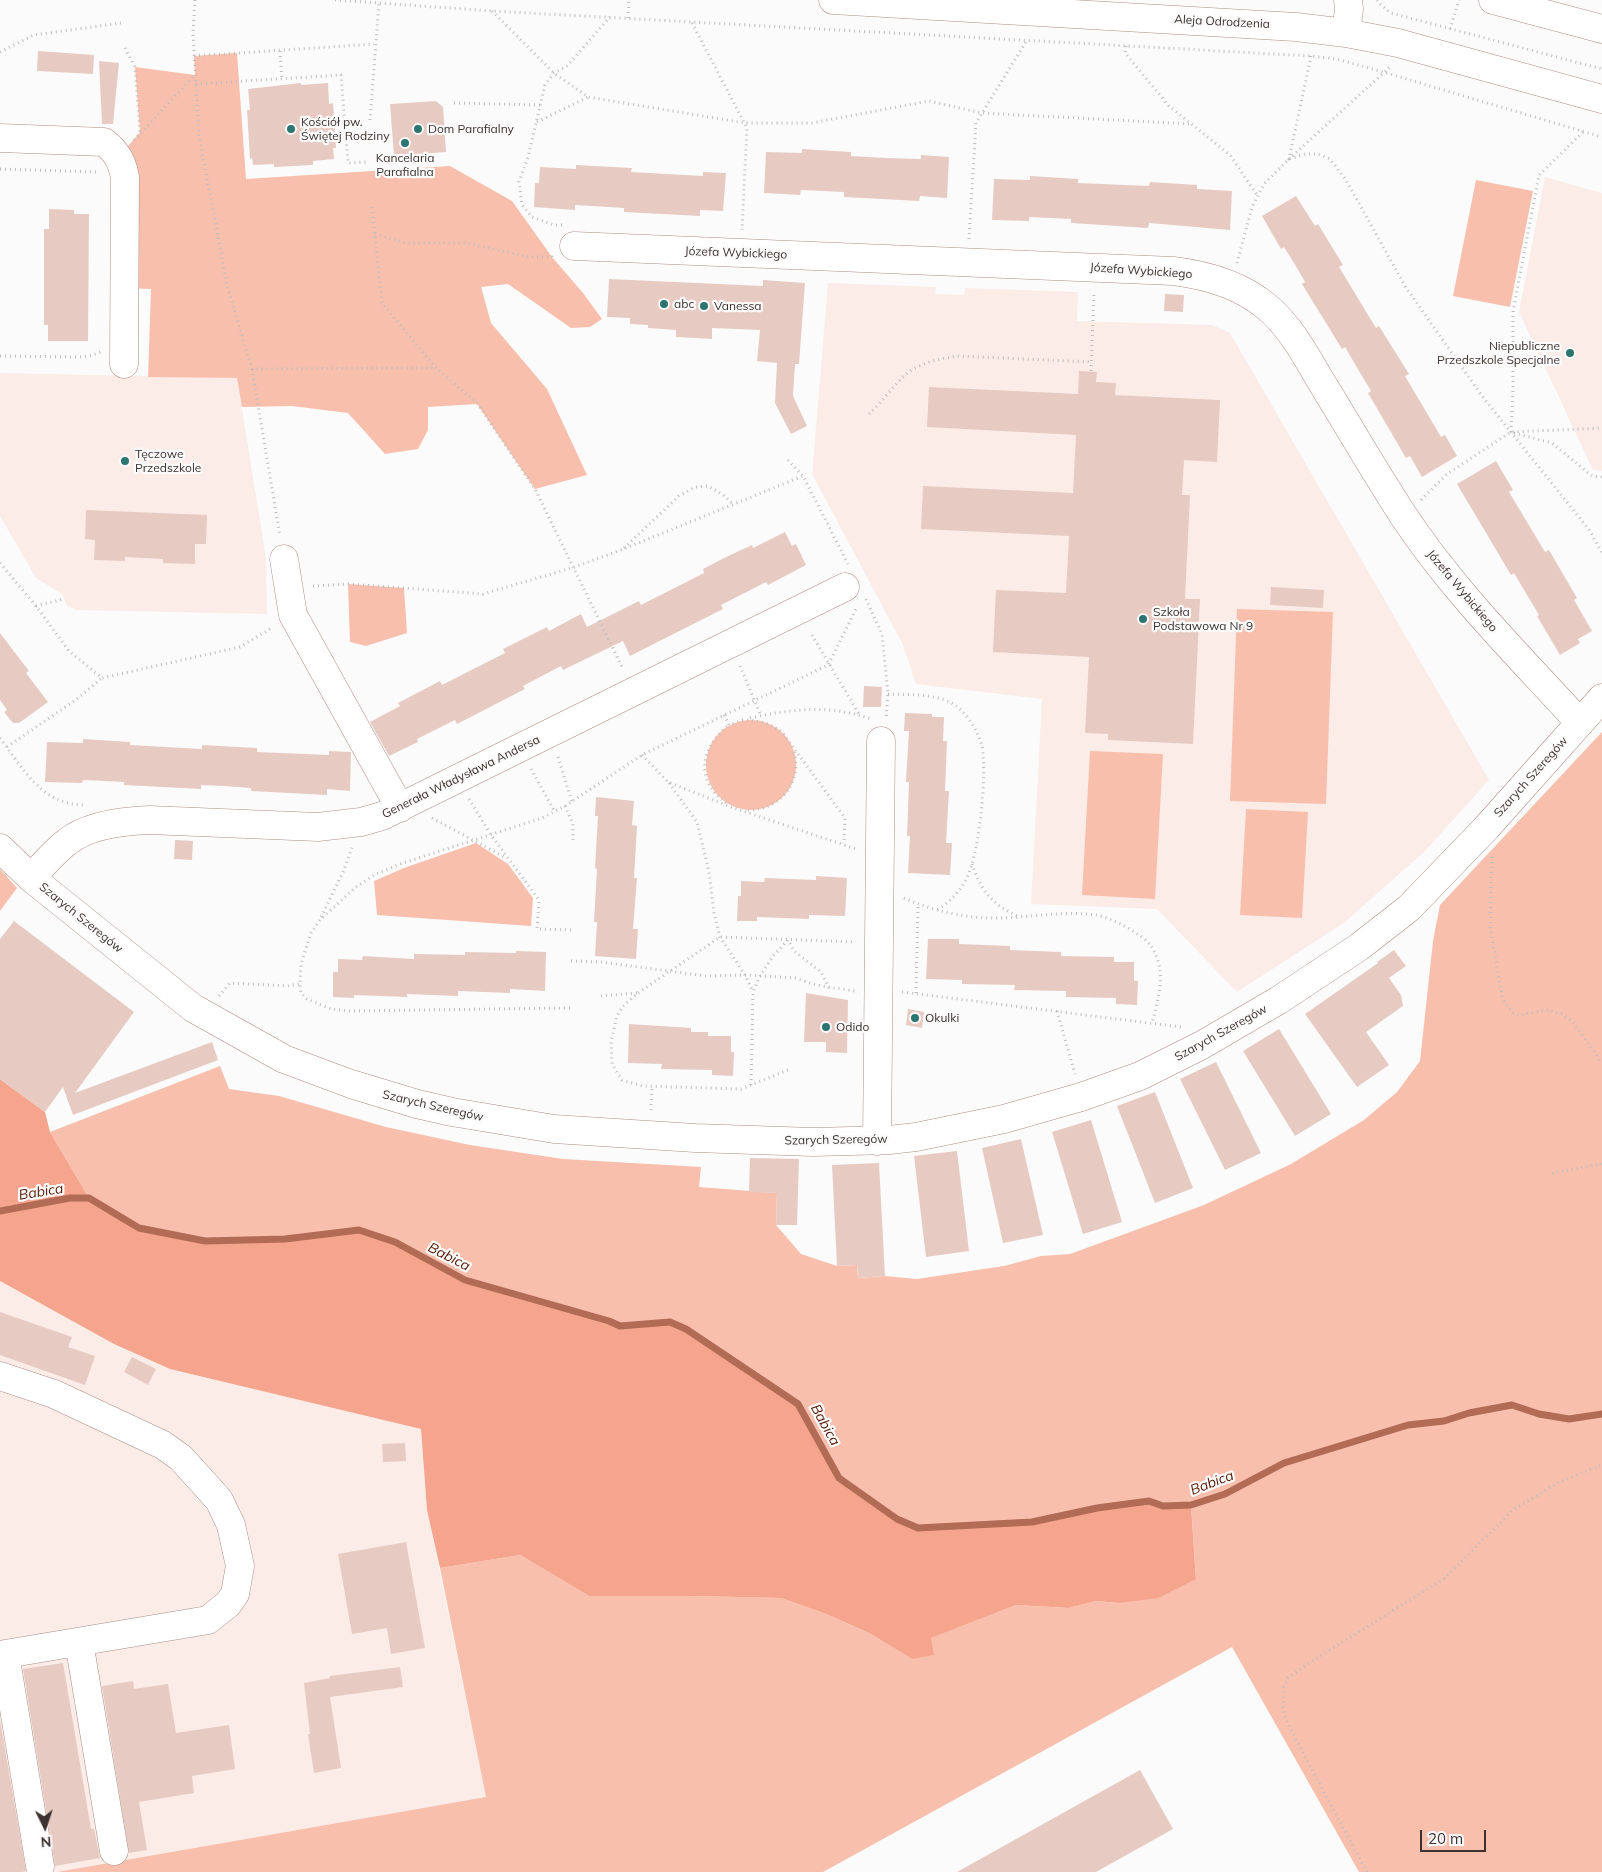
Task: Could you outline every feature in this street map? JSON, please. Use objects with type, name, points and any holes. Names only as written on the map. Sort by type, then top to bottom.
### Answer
[{"type":"street","name":"Aleja Odrodzenia","points":[[833,0],[1296,27],[1346,33],[1398,43],[1602,99]]},
{"type":"street","points":[[1346,33],[1349,9],[1348,0]]},
{"type":"street","points":[[1492,0],[1602,29]]},
{"type":"street","points":[[0,138],[104,142],[119,157],[125,177],[114,357]]},
{"type":"street","name":"Józefa Wybickiego","points":[[563,243],[1173,271],[1205,277],[1241,290],[1268,307],[1293,336],[1403,515],[1436,563],[1580,723]]},
{"type":"street","points":[[284,559],[293,615],[404,806]]},
{"type":"street","name":"Generała Władysława Andersa","points":[[31,878],[67,841],[86,832],[127,821],[318,827],[361,822],[382,816],[729,644],[854,591]]},
{"type":"street","name":"Szarych Szeregów","points":[[0,848],[31,878],[194,1008],[284,1059],[384,1095],[452,1112],[554,1129],[695,1138],[813,1142],[877,1141],[916,1137],[1004,1119],[1081,1097],[1140,1076],[1202,1045],[1279,1000],[1359,947],[1410,908],[1487,827],[1602,698]]},
{"type":"street","points":[[877,1141],[880,872],[879,731]]},
{"type":"street","points":[[0,1376],[54,1394],[164,1445],[182,1458],[219,1500],[231,1524],[240,1566],[235,1594],[217,1615],[208,1620],[2,1655],[40,1866]]},
{"type":"street","points":[[79,1642],[114,1851]]},
{"type":"path","points":[[195,0],[193,34],[199,135],[227,285],[252,369],[284,559]]},
{"type":"path","points":[[335,0],[492,11],[1311,56],[1337,59],[1602,138]]},
{"type":"path","points":[[628,18],[629,0]]},
{"type":"path","points":[[1377,0],[1392,14],[1602,69]]},
{"type":"path","points":[[1450,29],[1458,0]]},
{"type":"path","points":[[370,120],[374,44],[379,4]]},
{"type":"path","points":[[492,11],[554,73],[588,97],[745,123],[812,123],[929,101],[982,113],[1191,124]]},
{"type":"path","points":[[375,234],[405,242],[465,244],[529,257],[563,243],[554,225],[532,218],[522,205],[519,182],[537,122],[544,85],[554,73],[566,66],[610,17]]},
{"type":"path","points":[[692,22],[747,128],[742,233]]},
{"type":"path","points":[[0,52],[34,35],[121,23]]},
{"type":"path","points":[[960,238],[969,239],[976,123],[1027,40]]},
{"type":"path","points":[[194,56],[374,44]]},
{"type":"path","points":[[1126,46],[1126,53],[1169,106],[1230,155],[1257,196]]},
{"type":"path","points":[[125,48],[135,67],[140,132],[195,75]]},
{"type":"path","points":[[280,51],[282,79]]},
{"type":"path","points":[[1289,159],[1311,56]]},
{"type":"path","points":[[1237,264],[1252,207],[1264,184],[1394,63]]},
{"type":"path","points":[[196,84],[342,76],[348,163],[370,162]]},
{"type":"path","points":[[537,122],[588,97]]},
{"type":"path","points":[[454,102],[540,105]]},
{"type":"path","points":[[1511,432],[1513,311],[1539,175],[1583,132]]},
{"type":"path","points":[[1289,159],[1305,154],[1318,154],[1330,159],[1339,169],[1405,286],[1482,396],[1590,531],[1602,553]]},
{"type":"path","points":[[0,169],[103,172]]},
{"type":"path","points":[[372,207],[382,303],[436,368],[477,404],[535,489],[572,568],[624,670]]},
{"type":"path","points":[[1232,262],[1245,268]]},
{"type":"path","points":[[1091,371],[1093,322]]},
{"type":"path","points":[[0,356],[114,357]]},
{"type":"path","points":[[869,414],[906,374],[921,365],[937,360],[957,356],[1092,362]]},
{"type":"path","points":[[252,369],[436,368]]},
{"type":"path","points":[[1419,502],[1446,474],[1511,432],[1602,428]]},
{"type":"path","points":[[1511,432],[1552,443],[1592,476],[1602,477]]},
{"type":"path","points":[[288,588],[348,584],[483,594],[572,568],[621,550],[803,476],[788,460]]},
{"type":"path","points":[[621,550],[679,496],[694,487],[708,486],[722,494],[734,505]]},
{"type":"path","points":[[0,563],[36,606],[69,651],[102,678]]},
{"type":"path","points":[[570,1008],[350,1011],[331,1009],[306,999],[301,993],[300,984],[304,949],[310,933],[320,920],[356,888],[376,874],[403,862],[491,836],[555,812],[642,755],[828,665],[854,591]]},
{"type":"path","points":[[36,606],[64,599]]},
{"type":"path","points":[[7,747],[77,699],[102,678],[240,647],[293,615]]},
{"type":"path","points":[[812,635],[828,665],[860,715],[879,731]]},
{"type":"path","points":[[729,644],[761,716]]},
{"type":"path","points":[[888,694],[941,698],[956,706],[972,726],[982,744],[983,790],[972,864],[959,891],[936,910]]},
{"type":"path","points":[[731,806],[719,798],[711,787],[706,774],[705,759],[709,745],[717,734],[729,725],[761,716],[820,708],[860,715]]},
{"type":"path","points":[[724,715],[729,725]]},
{"type":"path","points":[[742,720],[757,720],[770,724],[782,732],[845,818],[844,844]]},
{"type":"path","points":[[546,735],[561,763],[572,802]]},
{"type":"path","points":[[744,810],[759,810],[772,805],[784,797],[792,785],[796,771],[796,757],[791,743]]},
{"type":"path","points":[[521,748],[555,812]]},
{"type":"path","points":[[642,755],[668,782],[697,822],[710,872],[714,913],[720,937],[745,975],[753,992]]},
{"type":"path","points":[[457,780],[491,836],[539,900],[538,929],[571,930]]},
{"type":"path","points":[[668,782],[731,806],[844,844],[918,904],[936,910],[990,918],[1055,914],[1097,915],[1122,925],[1140,935],[1151,945],[1158,960],[1160,990],[1152,1024]]},
{"type":"path","points":[[404,806],[508,859]]},
{"type":"path","points":[[565,806],[573,824],[573,840]]},
{"type":"path","points":[[320,920],[344,870],[361,822]]},
{"type":"path","points":[[1487,827],[1493,846],[1490,869],[1490,926],[1502,996],[1514,1014],[1548,1010],[1562,1014],[1573,1022],[1602,1063]]},
{"type":"path","points":[[972,864],[982,889],[992,901],[1004,910],[1018,916]]},
{"type":"path","points":[[916,993],[918,904]]},
{"type":"path","points":[[788,1070],[740,1089],[652,1086],[629,1083],[622,1080],[612,1064],[610,1056],[616,1016],[622,1006],[638,993],[720,937],[879,943]]},
{"type":"path","points":[[751,1085],[753,992],[760,976],[773,956],[788,940]]},
{"type":"path","points":[[788,940],[794,951],[821,972],[829,988]]},
{"type":"path","points":[[571,961],[601,962],[706,976],[745,975],[795,978],[829,988],[916,993],[1179,1027]]},
{"type":"path","points":[[215,1000],[230,983],[287,986],[300,984]]},
{"type":"path","points":[[600,996],[638,993]]},
{"type":"path","points":[[1058,1011],[1076,1080]]},
{"type":"path","points":[[651,1116],[652,1086]]},
{"type":"path","points":[[1552,1172],[1602,1164]]},
{"type":"path","points":[[1367,1872],[1285,1717],[1283,1695],[1288,1678],[1309,1662],[1445,1578],[1513,1510],[1559,1482],[1602,1465]]},
{"type":"shaded area","points":[[237,53],[246,179],[450,166],[512,201],[552,257],[583,293],[602,319],[590,327],[571,328],[508,284],[481,287],[491,323],[547,389],[587,475],[535,489],[477,404],[428,407],[428,430],[418,449],[385,454],[348,413],[292,406],[242,407],[237,378],[148,377],[151,289],[125,288],[119,157],[140,132],[135,67],[195,75],[194,56]]},
{"type":"shaded area","name":"Niepubliczne Przedszkole Specjalne","points":[[1545,177],[1602,193],[1602,471],[1593,470],[1519,312]]},
{"type":"shaded area","points":[[1476,180],[1533,191],[1510,307],[1453,296]]},
{"type":"shaded area","name":"Szkoła Podstawowa Nr 9","points":[[828,283],[936,287],[935,294],[964,295],[965,288],[1078,292],[1077,321],[1212,325],[1230,333],[1489,780],[1424,852],[1345,922],[1237,992],[1157,909],[1031,904],[1042,699],[916,684],[903,645],[812,474]]},
{"type":"shaded area","name":"Tęczowe Przedszkole","points":[[0,373],[237,378],[266,558],[267,614],[77,610],[67,606],[62,594],[36,578],[0,516]]},
{"type":"shaded area","points":[[348,584],[404,588],[407,633],[366,646],[350,642]]},
{"type":"shaded area","points":[[1237,609],[1333,612],[1326,804],[1230,801]]},
{"type":"shaded area","points":[[742,720],[760,720],[776,727],[789,740],[796,756],[796,774],[789,790],[776,803],[760,810],[742,810],[726,803],[713,790],[706,774],[706,756],[713,740],[726,727]]},
{"type":"shaded area","points":[[1602,732],[1602,1872],[1359,1872],[1232,1647],[823,1872],[57,1872],[486,1797],[440,1568],[520,1555],[589,1596],[781,1598],[826,1614],[869,1633],[912,1659],[930,1638],[1016,1605],[1069,1608],[1096,1601],[1119,1603],[1196,1578],[1191,1505],[1163,1506],[1149,1501],[1097,1508],[1032,1522],[918,1528],[897,1519],[839,1478],[798,1404],[670,1322],[620,1326],[609,1321],[465,1280],[395,1242],[359,1230],[285,1239],[205,1241],[139,1228],[89,1198],[50,1132],[220,1066],[229,1089],[279,1096],[386,1127],[470,1145],[563,1159],[701,1167],[699,1187],[777,1193],[776,1225],[801,1254],[837,1266],[857,1265],[858,1278],[885,1276],[917,1279],[1004,1266],[1041,1256],[1070,1254],[1204,1205],[1291,1164],[1364,1120],[1397,1092],[1420,1061],[1433,941],[1440,905]]},
{"type":"shaded area","points":[[1090,751],[1163,754],[1155,899],[1082,895]]},
{"type":"shaded area","points":[[1246,809],[1308,812],[1302,918],[1240,915]]},
{"type":"shaded area","points":[[476,843],[508,864],[533,898],[531,926],[377,915],[374,881],[404,868]]},
{"type":"shaded area","points":[[0,869],[17,888],[0,911]]},
{"type":"shaded area","points":[[0,1079],[45,1112],[50,1132],[89,1198],[139,1228],[205,1241],[285,1239],[359,1230],[395,1242],[465,1280],[609,1321],[620,1326],[670,1322],[686,1329],[798,1404],[839,1478],[897,1519],[918,1528],[1032,1522],[1097,1508],[1149,1501],[1163,1506],[1191,1505],[1196,1579],[1158,1598],[1119,1603],[1096,1601],[1069,1608],[1016,1605],[931,1638],[934,1655],[912,1659],[869,1633],[826,1614],[781,1598],[589,1596],[520,1555],[440,1568],[427,1510],[421,1429],[170,1369],[114,1344],[0,1281]]},
{"type":"shaded area","points":[[0,1281],[114,1344],[170,1369],[421,1429],[427,1510],[486,1797],[57,1872],[0,1872]]},
{"type":"building","points":[[38,51],[94,55],[93,74],[37,71]]},
{"type":"building","points":[[99,61],[119,63],[113,124],[102,124]]},
{"type":"building","name":"Kościół pw. Świętej Rodziny","points":[[301,83],[301,85],[328,83],[329,104],[333,103],[336,148],[333,148],[334,159],[313,161],[313,165],[274,167],[274,164],[253,165],[252,158],[250,159],[247,110],[250,110],[248,89]]},
{"type":"building","name":"Dom Parafialny","points":[[436,101],[443,107],[446,152],[394,156],[390,104]]},
{"type":"building","points":[[802,149],[851,152],[851,156],[886,158],[921,159],[921,155],[949,157],[947,198],[920,196],[919,201],[844,197],[844,192],[801,190],[800,195],[764,193],[766,152],[802,153]]},
{"type":"building","points":[[576,165],[632,168],[631,172],[703,176],[703,172],[726,173],[723,211],[700,210],[700,216],[624,212],[624,208],[575,205],[575,210],[534,207],[535,183],[539,183],[540,167],[576,169]]},
{"type":"building","points":[[1030,176],[1078,179],[1078,183],[1149,186],[1150,182],[1197,185],[1197,189],[1232,191],[1230,230],[1149,223],[1148,228],[1071,223],[1071,219],[1029,217],[1029,221],[992,220],[994,179],[1030,180]]},
{"type":"building","points":[[1296,196],[1315,226],[1318,224],[1343,265],[1339,267],[1376,328],[1379,326],[1409,374],[1405,376],[1441,437],[1445,435],[1457,456],[1422,477],[1410,456],[1406,458],[1368,393],[1371,391],[1345,347],[1342,349],[1302,284],[1305,282],[1294,263],[1284,247],[1281,249],[1262,216]]},
{"type":"building","points":[[49,209],[74,210],[74,214],[89,214],[88,341],[48,341],[48,325],[44,325],[44,229],[49,229]]},
{"type":"building","points":[[609,279],[763,286],[763,280],[805,283],[799,364],[795,364],[793,396],[807,426],[791,434],[775,403],[777,363],[757,361],[760,330],[712,328],[712,339],[676,337],[676,330],[648,328],[648,325],[630,324],[630,318],[607,317]]},
{"type":"building","points":[[1165,294],[1184,295],[1183,312],[1164,311]]},
{"type":"building","points":[[1079,371],[1097,372],[1096,382],[1116,383],[1115,395],[1220,400],[1217,462],[1184,460],[1182,495],[1190,495],[1185,599],[1200,599],[1193,744],[1108,740],[1108,734],[1085,733],[1089,657],[993,652],[996,590],[1066,593],[1069,536],[921,529],[923,486],[1073,493],[1076,435],[927,427],[929,387],[1078,394]]},
{"type":"building","points":[[1496,461],[1513,490],[1509,492],[1545,552],[1549,550],[1577,598],[1574,600],[1592,631],[1578,639],[1580,643],[1560,655],[1514,573],[1511,575],[1457,484]]},
{"type":"building","points":[[86,510],[207,515],[206,544],[195,544],[195,564],[163,563],[163,559],[125,557],[125,561],[94,560],[95,540],[85,539]]},
{"type":"building","points":[[785,532],[792,546],[796,544],[806,565],[768,585],[766,582],[721,605],[723,609],[630,656],[623,641],[563,670],[561,666],[523,686],[525,689],[457,724],[455,720],[417,739],[418,742],[389,756],[370,722],[400,706],[398,703],[440,681],[442,685],[505,653],[503,649],[547,627],[549,631],[581,614],[587,627],[639,601],[641,605],[704,573],[703,569],[724,558],[752,545],[753,548]]},
{"type":"building","points":[[1271,587],[1324,590],[1323,608],[1270,605]]},
{"type":"building","points":[[0,633],[29,671],[26,673],[48,702],[19,723],[13,723],[4,712],[7,710],[0,700]]},
{"type":"building","points":[[864,686],[882,687],[881,707],[863,707]]},
{"type":"building","points":[[905,713],[932,714],[932,717],[944,717],[943,741],[947,741],[945,791],[949,791],[946,843],[952,843],[950,875],[908,873],[910,836],[907,836],[909,782],[906,782],[909,731],[904,731]]},
{"type":"building","points":[[83,739],[130,742],[130,745],[202,749],[202,745],[257,748],[257,752],[329,755],[329,751],[351,752],[350,791],[327,789],[327,795],[251,791],[251,788],[224,786],[201,785],[201,789],[124,785],[124,782],[83,780],[82,783],[45,782],[47,742],[83,743]]},
{"type":"building","points":[[596,797],[634,801],[632,825],[637,826],[634,878],[637,878],[633,929],[638,929],[636,959],[595,956],[597,922],[594,922],[597,869],[595,868],[598,816],[595,816]]},
{"type":"building","points":[[175,840],[193,841],[192,860],[174,859]]},
{"type":"building","points":[[816,876],[847,878],[845,916],[809,915],[809,919],[757,917],[757,921],[737,921],[741,881],[764,882],[765,878],[816,880]]},
{"type":"building","points":[[14,921],[134,1012],[75,1093],[212,1042],[218,1060],[73,1115],[63,1087],[45,1112],[0,1079],[0,939]]},
{"type":"building","points":[[928,939],[959,939],[959,944],[1010,946],[1010,950],[1061,952],[1061,956],[1114,957],[1114,962],[1134,962],[1134,981],[1138,981],[1137,1005],[1116,1004],[1116,998],[1066,997],[1066,991],[1014,990],[1015,985],[962,984],[962,980],[926,979]]},
{"type":"building","points":[[1394,950],[1406,966],[1389,978],[1401,995],[1403,1006],[1366,1032],[1389,1065],[1357,1087],[1305,1014]]},
{"type":"building","points":[[516,951],[546,952],[545,991],[510,989],[510,993],[458,991],[458,996],[407,994],[407,997],[354,995],[354,998],[333,997],[333,972],[338,972],[338,959],[362,960],[363,956],[414,959],[414,954],[465,955],[465,952],[516,953]]},
{"type":"building","name":"Odido","points":[[806,993],[848,1000],[847,1053],[826,1052],[826,1042],[804,1042]]},
{"type":"building","name":"Okulki","points":[[908,1009],[924,1012],[922,1028],[906,1025]]},
{"type":"building","points":[[629,1024],[691,1028],[691,1032],[708,1032],[708,1036],[731,1036],[731,1052],[734,1052],[733,1076],[712,1075],[712,1070],[661,1069],[662,1064],[628,1063]]},
{"type":"building","points":[[1279,1029],[1331,1114],[1295,1136],[1243,1051]]},
{"type":"building","points":[[1216,1062],[1261,1153],[1225,1170],[1180,1079]]},
{"type":"building","points":[[1155,1092],[1193,1188],[1155,1203],[1117,1106]]},
{"type":"building","points":[[1091,1120],[1122,1222],[1083,1234],[1052,1132]]},
{"type":"building","points":[[1021,1139],[1043,1235],[1003,1243],[982,1148]]},
{"type":"building","points":[[957,1151],[969,1251],[926,1257],[914,1156]]},
{"type":"building","points":[[750,1158],[799,1159],[797,1225],[776,1225],[777,1193],[749,1192]]},
{"type":"building","points":[[879,1163],[885,1276],[858,1278],[857,1265],[837,1266],[832,1165]]},
{"type":"building","points":[[0,1312],[72,1337],[68,1347],[95,1356],[85,1385],[0,1355]]},
{"type":"building","points":[[132,1357],[156,1369],[148,1385],[124,1372]]},
{"type":"building","points":[[405,1443],[406,1461],[383,1462],[382,1444]]},
{"type":"building","points":[[406,1542],[425,1648],[391,1654],[387,1628],[352,1634],[338,1554]]},
{"type":"building","points":[[63,1663],[91,1829],[94,1829],[100,1858],[55,1866],[23,1669]]},
{"type":"building","points":[[400,1667],[403,1687],[330,1697],[341,1768],[314,1773],[308,1734],[310,1734],[304,1683],[330,1678],[330,1676]]},
{"type":"building","points":[[133,1681],[134,1689],[168,1684],[176,1733],[229,1725],[235,1769],[192,1776],[194,1793],[139,1802],[147,1850],[129,1853],[102,1686]]},
{"type":"building","points":[[0,1720],[26,1871],[22,1872],[0,1872]]},
{"type":"building","points":[[1140,1770],[1173,1829],[1096,1872],[957,1872]]},
{"type":"waterway","name":"Babica","points":[[0,1211],[70,1198],[89,1198],[139,1228],[205,1241],[285,1239],[359,1230],[395,1242],[465,1280],[609,1321],[620,1326],[670,1322],[686,1329],[798,1404],[839,1478],[897,1519],[918,1528],[1032,1522],[1097,1508],[1149,1501],[1163,1506],[1191,1505],[1225,1494],[1284,1463],[1408,1425],[1444,1421],[1469,1413],[1512,1405],[1539,1414],[1569,1419],[1602,1414]]},
{"type":"place","name":"Kościół pw. Świętej Rodziny","points":[[291,129]]},
{"type":"place","name":"Dom Parafialny","points":[[418,129]]},
{"type":"place","name":"Kancelaria Parafialna","points":[[405,143]]},
{"type":"place","name":"abc","points":[[664,304]]},
{"type":"place","name":"Vanessa","points":[[704,306]]},
{"type":"place","name":"Niepubliczne Przedszkole Specjalne","points":[[1570,353]]},
{"type":"place","name":"Tęczowe Przedszkole","points":[[125,461]]},
{"type":"place","name":"Szkoła Podstawowa Nr 9","points":[[1143,619]]},
{"type":"place","name":"Okulki","points":[[915,1018]]},
{"type":"place","name":"Odido","points":[[826,1027]]}]
